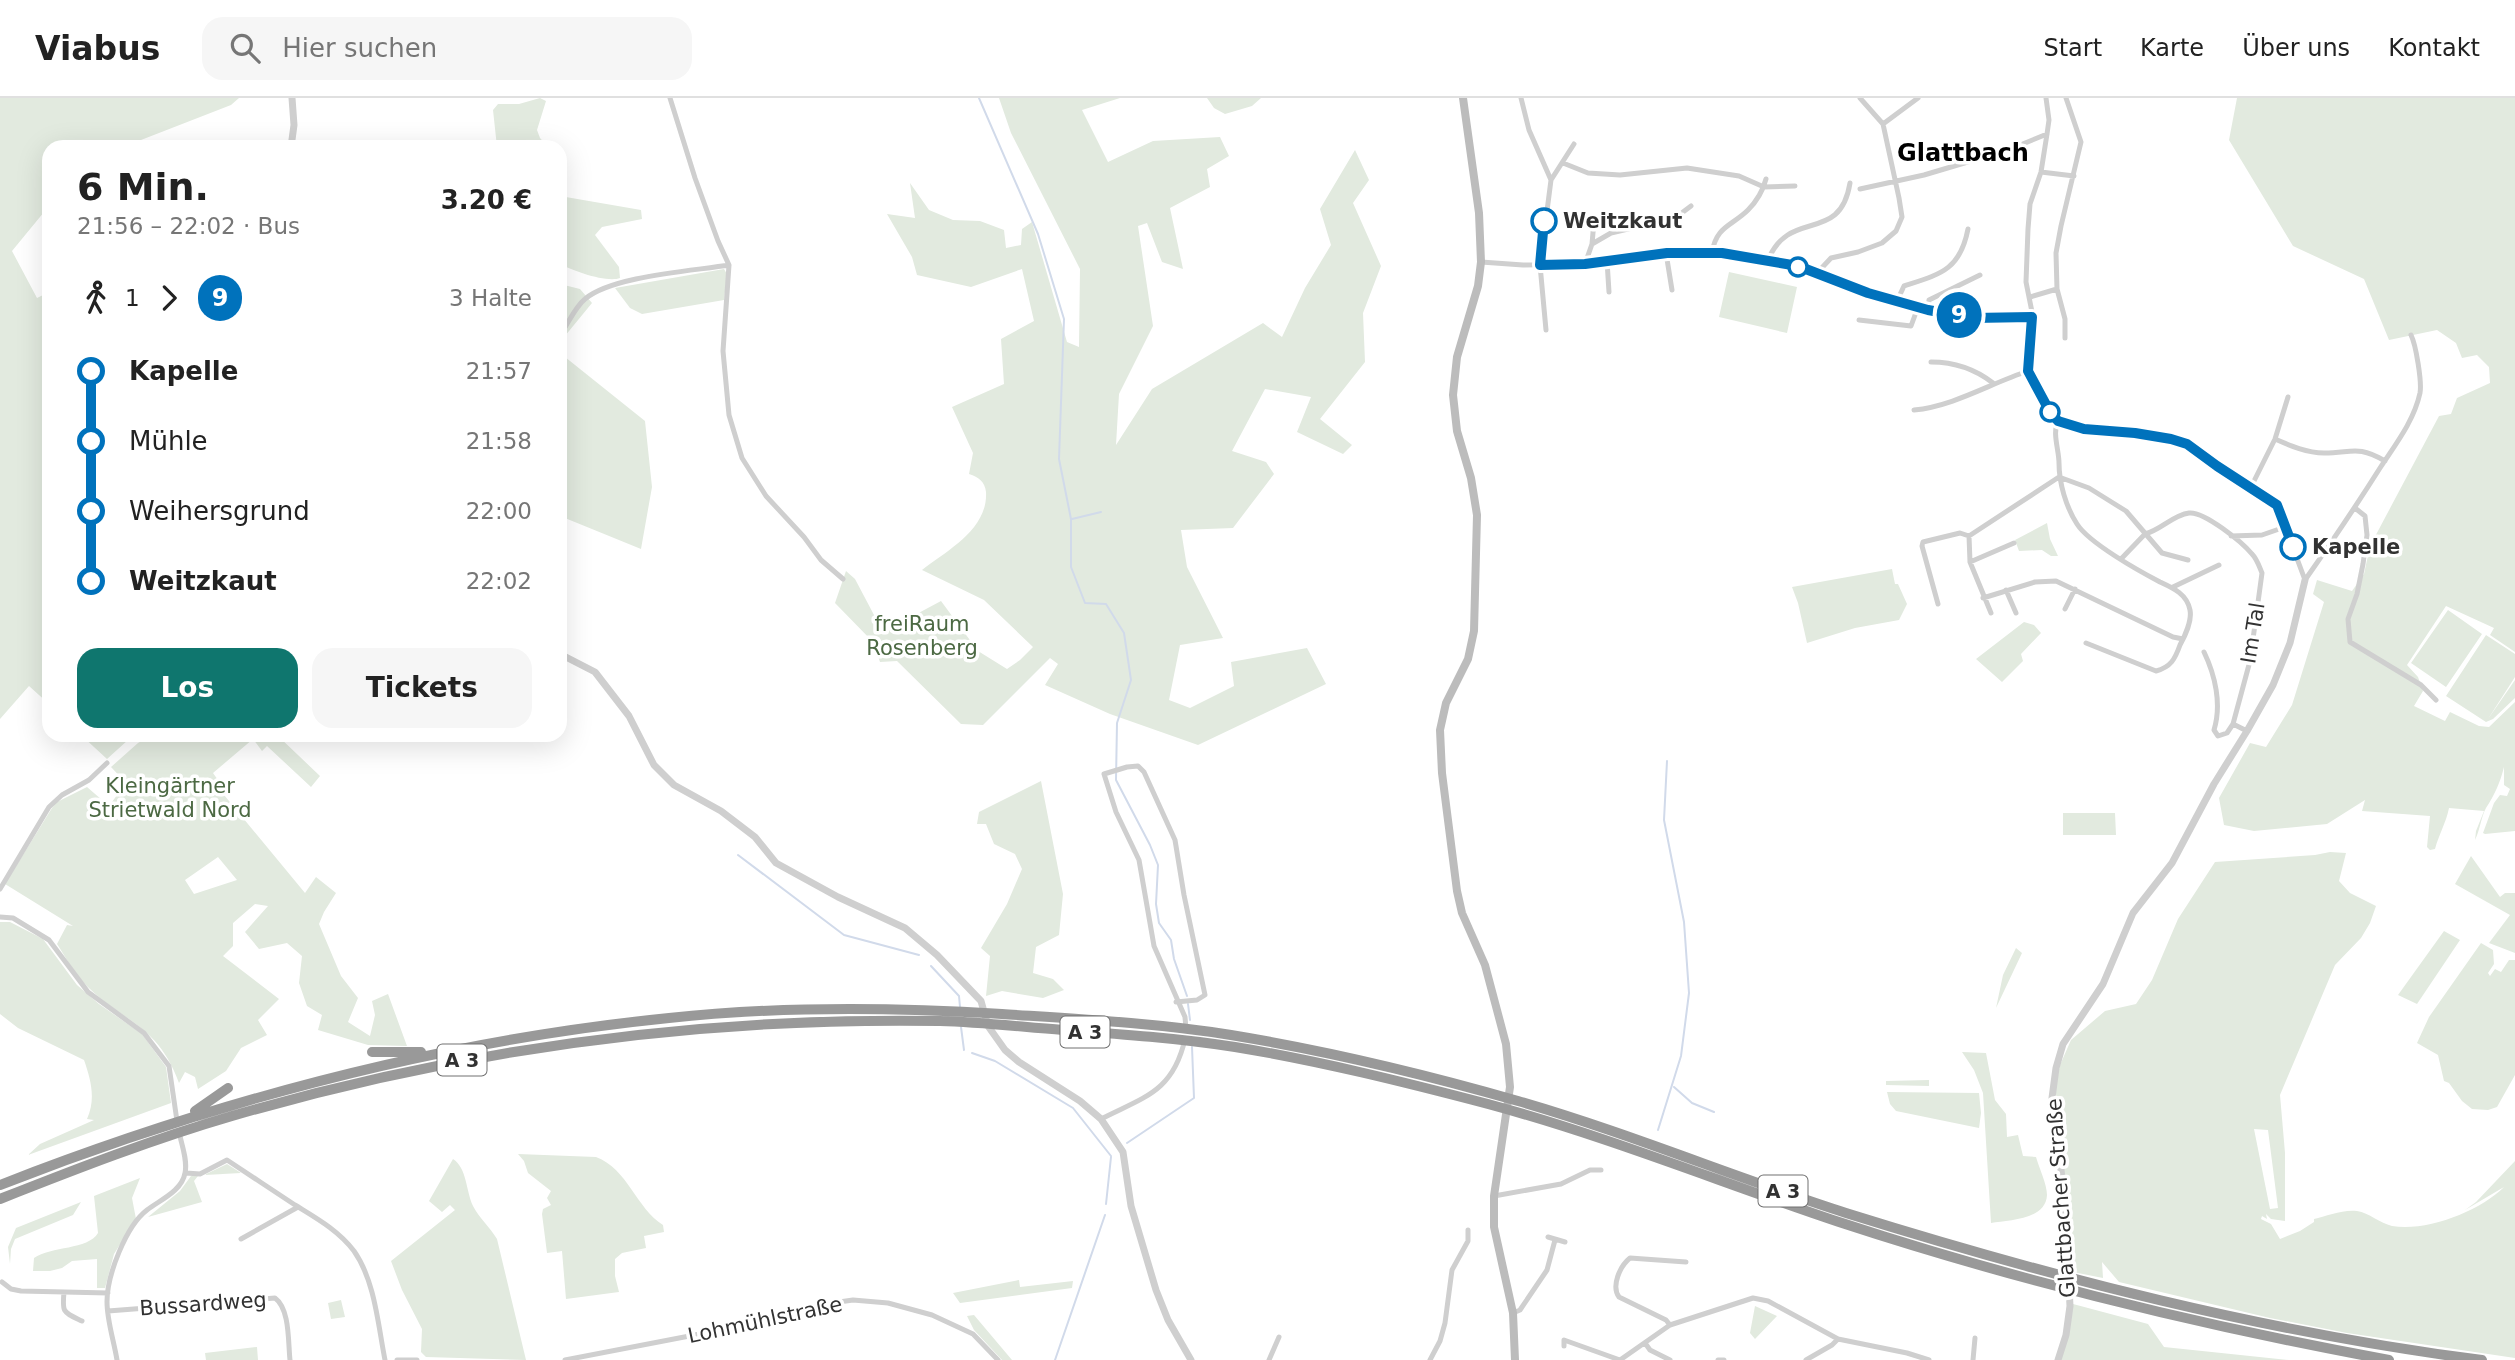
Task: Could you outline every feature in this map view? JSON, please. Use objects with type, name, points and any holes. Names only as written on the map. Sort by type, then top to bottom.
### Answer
[{"type":"highway","name":"A 3","points":[[0,1185],[183,1119],[303,1084],[449,1051],[668,1018],[791,1009],[943,1016],[1018,1027],[1231,1046],[1489,1099],[1525,1103],[1841,1211],[2043,1270],[2238,1319],[2329,1337],[2482,1360]]},
{"type":"highway","name":"A 3","points":[[0,1199],[228,1117],[455,1061],[577,1042],[670,1031],[943,1016],[1017,1015],[1151,1024],[1316,1050],[1489,1099],[1525,1115],[1838,1222],[2041,1282],[2133,1307],[2290,1342],[2389,1360]]},
{"type":"highway","points":[[372,1052],[449,1051]]},
{"type":"highway","points":[[183,1119],[228,1088]]},
{"type":"main road","points":[[1465,100],[1479,213],[1481,262],[1478,286],[1457,357],[1453,395],[1457,432],[1471,478],[1476,515],[1474,631],[1468,659],[1442,716],[1440,746],[1457,891],[1462,912],[1485,965],[1506,1044],[1510,1087],[1493,1196],[1494,1227],[1513,1313],[1516,1360]]},
{"type":"street","points":[[292,98],[292,140]]},
{"type":"street","points":[[670,98],[695,178],[729,265],[723,351],[729,415],[742,458],[766,496],[821,560],[843,579]]},
{"type":"street","points":[[1521,98],[1529,131],[1550,180],[1540,265],[1546,330]]},
{"type":"street","points":[[1817,273],[1832,258],[1882,243],[1896,231],[1902,217],[1883,124],[1860,98]]},
{"type":"street","points":[[1883,124],[1918,98]]},
{"type":"street","points":[[2046,98],[2049,120],[2041,172],[2030,204],[2026,268],[2032,317],[2028,371],[2050,412],[2058,421],[2085,429],[2135,433],[2187,444],[2277,505],[2305,580]]},
{"type":"street","points":[[2065,338],[2065,318],[2057,289],[2056,253],[2081,142],[2066,98]]},
{"type":"street","points":[[1860,189],[1895,182],[2008,150],[2047,134]]},
{"type":"street","points":[[1550,180],[1574,144]]},
{"type":"street","points":[[1563,163],[1588,173],[1620,175],[1687,168],[1739,176],[1764,187],[1795,186]]},
{"type":"street","points":[[2041,172],[2074,176]]},
{"type":"street","points":[[1712,253],[1720,231],[1748,211],[1764,187],[1766,179]]},
{"type":"street","points":[[1769,260],[1774,246],[1789,231],[1824,222],[1837,215],[1846,204],[1850,183]]},
{"type":"street","points":[[1592,244],[1611,233],[1675,218],[1691,206]]},
{"type":"street","points":[[1585,264],[1592,244],[1594,221]]},
{"type":"street","points":[[1897,301],[1904,286],[1930,277],[1955,263],[1964,250],[1968,229]]},
{"type":"street","points":[[1481,262],[1585,264],[1667,253],[1712,253],[1769,260],[1928,310],[1973,318],[2032,317]]},
{"type":"street","points":[[1667,253],[1672,290]]},
{"type":"street","points":[[1607,261],[1609,292]]},
{"type":"street","points":[[567,325],[585,299],[610,286],[729,265]]},
{"type":"street","points":[[1928,310],[1929,300],[1980,275]]},
{"type":"street","points":[[2030,297],[2057,289]]},
{"type":"street","points":[[1859,320],[1911,326],[1919,307]]},
{"type":"street","points":[[2305,580],[2403,435],[2420,393],[2421,378],[2411,335]]},
{"type":"street","points":[[1931,362],[1959,366],[1983,375],[1993,383]]},
{"type":"street","points":[[1914,410],[1936,407],[2028,371]]},
{"type":"street","points":[[2251,487],[2275,439],[2288,397]]},
{"type":"street","points":[[2058,421],[2054,429],[2059,446],[2059,477],[2078,526],[2122,559],[2173,587],[2188,602],[2191,613],[2174,660],[2167,668],[2157,671],[2086,643]]},
{"type":"street","points":[[2275,439],[2297,449],[2323,453],[2367,451],[2385,461]]},
{"type":"street","points":[[2059,477],[2089,488],[2126,511],[2162,553],[2188,560]]},
{"type":"street","points":[[1969,536],[2059,477]]},
{"type":"street","points":[[2355,508],[2365,516],[2367,535],[2357,594],[2348,620],[2350,642],[2421,685],[2436,700]]},
{"type":"street","points":[[2122,559],[2145,534],[2155,532],[2180,515],[2191,512],[2202,515],[2231,536],[2262,535],[2285,527]]},
{"type":"street","points":[[1938,604],[1923,542],[1960,533],[1969,536]]},
{"type":"street","points":[[1969,536],[1970,562],[1991,614]]},
{"type":"street","name":"Im Tal","points":[[2231,536],[2251,553],[2262,573],[2250,661],[2233,724]]},
{"type":"street","points":[[1970,562],[2014,543]]},
{"type":"street","points":[[2173,587],[2219,565]]},
{"type":"street","name":"Glattbacher Straße","points":[[2058,1360],[2066,1335],[2070,1306],[2064,1194],[2053,1117],[2056,1068],[2069,1033],[2103,984],[2133,914],[2172,863],[2214,783],[2248,732],[2273,685],[2290,643],[2305,580]]},
{"type":"street","points":[[1983,598],[2035,582],[2056,581],[2173,637],[2183,639]]},
{"type":"street","points":[[2065,610],[2075,589]]},
{"type":"street","points":[[2006,590],[2016,613]]},
{"type":"street","points":[[2204,652],[2211,667],[2219,711],[2214,730],[2218,736],[2227,733],[2233,724],[2248,732]]},
{"type":"street","points":[[567,658],[595,672],[629,716],[654,765],[674,785],[721,811],[755,837],[776,863],[838,897],[905,928],[937,955],[981,1001],[988,1026],[1004,1049],[1018,1062],[1080,1101],[1101,1119],[1123,1152],[1131,1206],[1156,1290],[1168,1320],[1191,1360]]},
{"type":"street","points":[[0,889],[49,807],[89,780],[107,763]]},
{"type":"street","points":[[1101,1119],[1142,1098],[1172,1075],[1185,1041],[1186,1028],[1185,1017],[1176,1002],[1154,946],[1139,860],[1116,812],[1104,774],[1119,769],[1141,767],[1175,840],[1205,995],[1197,1000],[1176,1002]]},
{"type":"street","points":[[0,917],[13,918],[49,940],[88,992],[144,1033],[169,1066],[186,1173],[175,1190],[146,1210],[134,1223],[118,1257],[108,1293],[108,1311],[117,1360]]},
{"type":"street","points":[[186,1173],[200,1174],[227,1160],[324,1223],[354,1252],[371,1292],[385,1360]]},
{"type":"street","points":[[1493,1196],[1561,1184],[1590,1170],[1601,1170]]},
{"type":"street","points":[[241,1239],[298,1207]]},
{"type":"street","points":[[1430,1360],[1445,1323],[1452,1270],[1468,1241],[1468,1230]]},
{"type":"street","points":[[1548,1237],[1565,1242]]},
{"type":"street","points":[[1513,1313],[1520,1310],[1547,1270],[1555,1240]]},
{"type":"street","points":[[1671,1325],[1619,1297],[1615,1292],[1615,1285],[1625,1261],[1630,1258],[1686,1262]]},
{"type":"street","points":[[2,1282],[10,1289],[21,1291],[108,1293]]},
{"type":"street","points":[[64,1292],[62,1308],[82,1321]]},
{"type":"street","name":"Bussardweg","points":[[108,1311],[275,1298],[280,1301],[284,1315],[290,1360]]},
{"type":"street","points":[[1564,1340],[1620,1360],[1671,1325],[1745,1299],[1760,1298],[1838,1339],[1929,1360]]},
{"type":"street","name":"Lohmühlstraße","points":[[565,1360],[593,1358],[732,1328],[824,1304],[865,1301],[911,1308],[958,1326],[973,1334],[998,1360]]},
{"type":"street","points":[[1269,1360],[1279,1337]]},
{"type":"street","points":[[1973,1360],[1975,1338]]},
{"type":"street","points":[[1806,1360],[1838,1339]]},
{"type":"street","points":[[1644,1343],[1650,1350],[1670,1360]]},
{"type":"street","points":[[397,1360],[417,1360]]},
{"type":"street","points":[[1718,1360],[1724,1360]]},
{"type":"green space","points":[[0,98],[239,98],[231,105],[141,140],[42,140],[42,215],[12,251],[37,298],[42,296],[42,698],[29,686],[0,719]]},
{"type":"green space","points":[[540,98],[546,101],[537,130],[542,140],[496,140],[493,110],[498,104],[519,104]]},
{"type":"green space","name":"freiRaum Rosenberg","points":[[999,98],[1120,98],[1082,110],[1108,162],[1153,141],[1220,137],[1229,156],[1207,169],[1210,187],[1170,208],[1183,269],[1162,262],[1147,223],[1138,226],[1153,326],[1119,394],[1116,445],[1152,389],[1263,323],[1282,337],[1305,288],[1331,245],[1320,209],[1355,150],[1369,180],[1353,203],[1381,266],[1363,313],[1365,362],[1320,419],[1352,445],[1343,454],[1297,432],[1311,397],[1265,389],[1232,451],[1266,462],[1274,474],[1233,528],[1181,530],[1187,567],[1223,638],[1180,645],[1169,700],[1190,708],[1234,686],[1231,662],[1307,648],[1326,684],[1198,745],[1110,714],[1045,685],[1058,664],[1050,658],[983,725],[961,724],[897,661],[880,662],[873,642],[835,603],[846,571],[855,579],[883,632],[941,601],[978,651],[1007,669],[1033,647],[984,600],[922,570],[973,528],[985,505],[984,485],[981,480],[969,474],[973,453],[952,407],[1004,384],[1001,339],[1034,321],[1022,269],[971,287],[917,275],[912,257],[887,214],[915,218],[910,183],[929,210],[953,220],[980,221],[1004,230],[1006,248],[1021,245],[1022,229],[1032,222],[1067,342],[1079,347],[1080,269],[1011,133]]},
{"type":"green space","points":[[1207,98],[1261,98],[1252,106],[1225,114],[1214,108]]},
{"type":"green space","points":[[2237,98],[2515,98],[2515,652],[2490,635],[2494,628],[2446,606],[2407,665],[2418,677],[2423,691],[2414,706],[2445,721],[2450,712],[2479,726],[2489,727],[2515,702],[2515,831],[2483,833],[2494,803],[2500,795],[2507,796],[2510,789],[2504,785],[2504,767],[2475,840],[2484,811],[2449,808],[2435,849],[2430,850],[2427,847],[2430,816],[2362,811],[2365,800],[2327,824],[2254,831],[2224,825],[2219,798],[2250,743],[2266,747],[2292,705],[2324,602],[2313,594],[2317,580],[2352,591],[2364,574],[2370,546],[2439,416],[2451,414],[2457,398],[2490,383],[2489,367],[2477,355],[2462,358],[2456,343],[2437,330],[2389,340],[2364,279],[2293,246],[2229,140]]},
{"type":"green space","points":[[567,197],[641,210],[642,219],[602,227],[595,235],[619,267],[620,278],[599,278],[567,267]]},
{"type":"green space","points":[[724,269],[727,274],[724,300],[642,314],[630,308],[615,288]]},
{"type":"green space","points":[[1729,272],[1797,287],[1787,333],[1719,317]]},
{"type":"green space","points":[[567,286],[580,289],[592,303],[567,333]]},
{"type":"green space","points":[[567,359],[645,421],[652,487],[641,549],[567,519]]},
{"type":"green space","points":[[2047,523],[2050,539],[2058,556],[2051,556],[2042,550],[2019,551],[2015,540]]},
{"type":"green space","points":[[1892,569],[1895,584],[1898,584],[1907,604],[1899,620],[1855,628],[1807,643],[1792,587]]},
{"type":"green space","points":[[2448,610],[2482,634],[2446,687],[2411,663]]},
{"type":"green space","points":[[2024,622],[2034,625],[2041,633],[2021,654],[2023,661],[2002,682],[1976,659]]},
{"type":"green space","points":[[2486,635],[2515,654],[2515,677],[2488,719],[2515,680],[2515,698],[2493,719],[2486,722],[2446,696]]},
{"type":"green space","points":[[89,742],[126,742],[107,759]]},
{"type":"green space","name":"Kleingärtner Strietwald Nord","points":[[140,742],[249,742],[213,773],[218,780],[215,784],[305,893],[316,877],[336,893],[319,924],[341,976],[358,998],[348,1022],[370,1036],[375,1015],[372,1001],[388,994],[407,1046],[368,1045],[318,1030],[322,1015],[307,1006],[299,983],[302,956],[287,943],[259,949],[245,932],[268,906],[255,904],[233,923],[233,946],[223,956],[279,999],[258,1020],[267,1035],[241,1048],[226,1071],[198,1089],[195,1077],[185,1072],[179,1083],[160,1047],[149,1035],[96,995],[72,968],[57,944],[67,925],[73,926],[5,884],[57,802],[87,787],[109,806],[126,783],[111,767]],"holes":[[[218,857],[237,880],[194,894],[185,880]]]},
{"type":"green space","points":[[255,742],[284,742],[320,776],[311,787],[267,746],[262,751]]},
{"type":"green space","points":[[1041,781],[1063,894],[1059,935],[1036,947],[1033,973],[1053,979],[1064,990],[1043,998],[1002,991],[986,996],[990,956],[981,948],[1007,904],[1022,869],[1015,854],[994,844],[986,824],[977,824],[979,812]]},
{"type":"green space","points":[[2063,813],[2115,813],[2116,835],[2063,835]]},
{"type":"green space","points":[[2346,853],[2339,881],[2350,893],[2376,906],[2361,938],[2335,965],[2280,1095],[2285,1153],[2285,1221],[2271,1219],[2266,1214],[2267,1219],[2262,1216],[2261,1219],[2271,1224],[2280,1239],[2300,1231],[2314,1222],[2314,1219],[2346,1211],[2361,1212],[2392,1226],[2436,1223],[2452,1218],[2494,1196],[2504,1187],[2465,1210],[2515,1161],[2515,1358],[2347,1333],[2270,1318],[2119,1282],[2102,1262],[2103,1278],[2073,1272],[2054,1091],[2060,1065],[2071,1040],[2105,1011],[2136,1004],[2152,980],[2178,919],[2215,862]],"holes":[[[2254,1129],[2268,1130],[2278,1208],[2270,1209]]]},
{"type":"green space","points":[[2471,856],[2500,897],[2505,893],[2515,893],[2515,953],[2489,943],[2510,915],[2455,884]]},
{"type":"green space","points":[[0,922],[10,922],[43,939],[77,985],[142,1034],[166,1067],[171,1103],[28,1155],[40,1144],[94,1120],[87,1119],[92,1090],[84,1060],[18,1028],[0,1014]]},
{"type":"green space","points":[[2444,931],[2460,940],[2417,1004],[2398,995]]},
{"type":"green space","points":[[2481,943],[2493,950],[2494,964],[2488,973],[2490,976],[2495,969],[2501,972],[2509,960],[2515,960],[2515,1075],[2497,1107],[2488,1110],[2472,1109],[2462,1101],[2449,1083],[2444,1081],[2438,1055],[2417,1043],[2429,1017]]},
{"type":"green space","points":[[2016,948],[2022,953],[1996,1008],[2003,975]]},
{"type":"green space","points":[[1962,1052],[1986,1053],[1995,1100],[2006,1114],[2007,1137],[2018,1135],[2023,1156],[2036,1157],[2047,1195],[2040,1210],[2033,1214],[1991,1223],[1983,1093],[1974,1070]]},
{"type":"green space","points":[[1929,1080],[1929,1086],[1886,1085],[1886,1081]]},
{"type":"green space","points":[[1887,1092],[1979,1093],[1979,1128],[1896,1111],[1890,1104]]},
{"type":"green space","points":[[518,1154],[596,1157],[616,1170],[646,1209],[663,1225],[664,1232],[644,1236],[646,1248],[622,1253],[615,1259],[619,1292],[566,1299],[562,1251],[547,1253],[542,1214],[543,1209],[551,1205],[547,1198],[551,1191],[528,1173]]},
{"type":"green space","points":[[453,1159],[464,1174],[473,1206],[497,1239],[526,1360],[426,1357],[421,1352],[422,1329],[391,1261],[455,1210],[450,1205],[442,1212],[429,1201]]},
{"type":"green space","points":[[227,1164],[241,1173],[204,1175]]},
{"type":"green space","points":[[191,1176],[198,1176],[194,1181],[202,1202],[148,1217],[180,1191]]},
{"type":"green space","points":[[140,1178],[132,1198],[136,1219],[114,1254],[105,1288],[97,1288],[97,1259],[72,1261],[62,1268],[50,1271],[33,1271],[34,1258],[86,1242],[98,1233],[94,1196]]},
{"type":"green space","points":[[81,1202],[73,1215],[15,1239],[10,1264],[8,1247],[16,1228]]},
{"type":"green space","points":[[1019,1280],[1020,1287],[1073,1281],[1072,1288],[960,1303],[953,1293]]},
{"type":"green space","points":[[341,1300],[345,1317],[331,1319],[328,1303]]},
{"type":"green space","points":[[2073,1304],[2148,1324],[2164,1347],[2289,1360],[2061,1360]]},
{"type":"green space","points":[[1755,1306],[1777,1316],[1755,1339],[1750,1333]]},
{"type":"green space","points":[[974,1315],[1012,1360],[1002,1360],[974,1330],[967,1316]]},
{"type":"green space","points":[[257,1347],[258,1360],[206,1360],[205,1353]]},
{"type":"waterway","points":[[979,98],[1038,234],[1064,319],[1059,459],[1071,519],[1071,567],[1085,603],[1106,604],[1124,633],[1131,680],[1117,723],[1116,780],[1158,865],[1156,904],[1159,923],[1171,940],[1174,959],[1187,996]]},
{"type":"waterway","points":[[1072,519],[1101,512]]},
{"type":"waterway","points":[[1658,1130],[1681,1056],[1689,993],[1684,922],[1664,820],[1667,761]]},
{"type":"waterway","points":[[738,855],[844,935],[919,955]]},
{"type":"waterway","points":[[931,966],[959,996],[960,1007]]},
{"type":"waterway","points":[[1188,1004],[1190,1020]]},
{"type":"waterway","points":[[961,1027],[964,1050]]},
{"type":"waterway","points":[[1127,1143],[1194,1098],[1192,1047]]},
{"type":"waterway","points":[[972,1053],[995,1061],[1073,1108],[1111,1156]]},
{"type":"waterway","points":[[1674,1087],[1692,1103],[1714,1112]]},
{"type":"waterway","points":[[1106,1204],[1111,1157]]},
{"type":"waterway","points":[[1055,1360],[1105,1215]]},
{"type":"bus line","name":"9","points":[[1544,221],[1540,265],[1585,264],[1667,253],[1722,253],[1798,266],[1868,293],[1928,310],[1973,318],[2032,317],[2028,371],[2050,412],[2058,421],[2084,429],[2135,433],[2187,444],[2277,505],[2293,547]]},
{"type":"place","name":"Weitzkaut","points":[[1544,221]]},
{"type":"place","name":"Kapelle","points":[[2293,547]]},
{"type":"district","name":"Glattbach","points":[[1963,153]]}]
